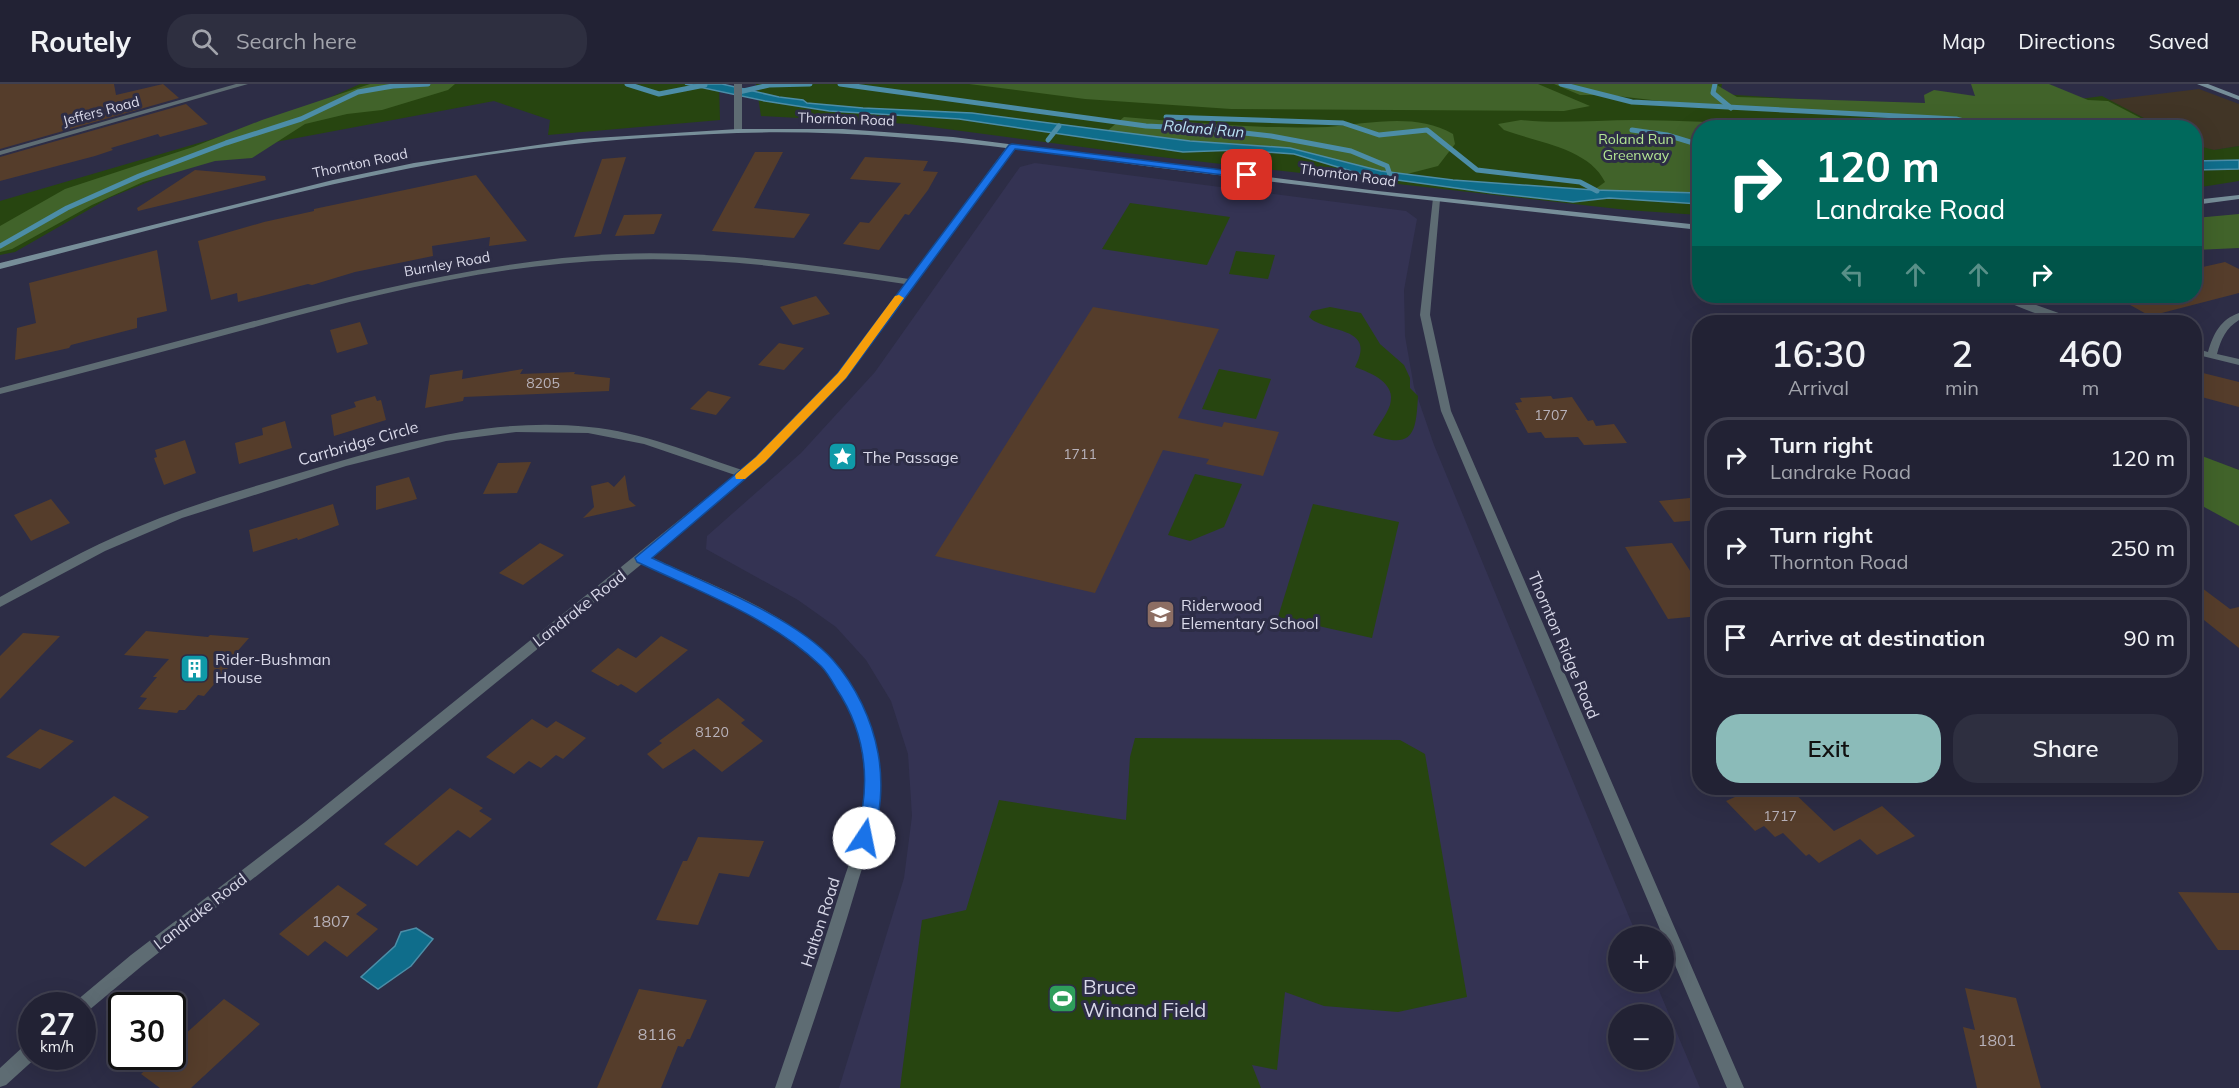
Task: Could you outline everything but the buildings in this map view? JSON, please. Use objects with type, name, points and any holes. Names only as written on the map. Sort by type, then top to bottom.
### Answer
[{"type":"street","name":"Jeffers Road","points":[[0,153],[244,84]]},
{"type":"street","points":[[738,84],[740,98],[738,131]]},
{"type":"street","points":[[2201,84],[2239,98]]},
{"type":"street","name":"Thornton Road","points":[[0,266],[333,182],[414,165],[569,142],[738,131],[884,133],[1012,146],[1436,200],[1692,227]]},
{"type":"street","name":"Landrake Road","points":[[96,994],[136,960],[317,820],[744,474],[842,376],[1012,146]]},
{"type":"street","points":[[2202,201],[2239,197]]},
{"type":"street","name":"Thornton Ridge Road","points":[[1436,200],[1425,315],[1446,411],[1736,1088]]},
{"type":"street","name":"Burnley Road","points":[[0,391],[379,291],[436,278],[536,264],[619,257],[705,257],[765,262],[910,282]]},
{"type":"street","points":[[2020,303],[2056,315]]},
{"type":"street","points":[[2211,354],[2217,335],[2239,316]]},
{"type":"street","points":[[2202,352],[2239,362]]},
{"type":"street","name":"Carrbridge Circle","points":[[0,603],[65,566],[138,531],[234,497],[384,450],[435,438],[510,428],[587,429],[624,435],[744,474]]},
{"type":"street","name":"Halton Road","points":[[642,558],[764,617],[797,638],[828,664],[854,703],[867,732],[873,772],[869,821],[836,932],[783,1088]]},
{"type":"street","points":[[0,1078],[18,1062]]},
{"type":"shaded area","points":[[2199,89],[2239,104],[2239,146],[2214,150],[2202,149],[2202,120],[2148,120],[2109,100]]},
{"type":"shaded area","name":"Riderwood Elementary School","points":[[1035,163],[1406,211],[1417,219],[1404,290],[1405,336],[1414,387],[1434,445],[1633,926],[1608,926],[1608,992],[1660,992],[1665,1004],[1608,1004],[1608,1070],[1674,1070],[1674,1026],[1700,1088],[839,1088],[904,878],[912,816],[908,754],[891,701],[866,660],[836,627],[798,600],[706,549],[707,536],[801,453],[875,372],[1020,167]]},
{"type":"green space","points":[[360,84],[719,84],[720,120],[548,135],[550,120],[494,101],[265,144],[180,169],[109,198],[15,252],[0,255],[0,201],[284,118]]},
{"type":"green space","points":[[370,84],[455,84],[448,90],[382,110],[347,114],[305,124],[252,158],[215,161],[143,182],[92,205],[12,249],[0,252],[0,226],[65,189],[193,147],[262,120]]},
{"type":"green space","name":"Roland Run Greenway","points":[[756,84],[1722,84],[1720,94],[2015,113],[2066,101],[2102,96],[2148,120],[1692,120],[1692,215],[1627,210],[1143,155],[909,124],[761,116]]},
{"type":"green space","points":[[969,84],[1538,84],[1590,106],[1564,111],[1231,109],[1085,99]]},
{"type":"green space","points":[[1554,84],[1715,84],[1737,97],[1925,103],[1924,95],[1934,90],[1975,96],[1971,84],[2049,84],[2088,100],[2108,101],[2145,120],[1968,120],[1704,106],[1608,95],[1580,95]]},
{"type":"green space","points":[[1124,117],[1267,127],[1327,127],[1407,121],[1438,127],[1453,134],[1455,144],[1438,166],[1407,174],[1381,171],[1290,148],[1190,141],[1107,131]]},
{"type":"green space","points":[[1521,120],[1692,122],[1692,193],[1594,190],[1605,182],[1587,161],[1560,148],[1504,130],[1498,124]]},
{"type":"green space","points":[[2239,146],[2239,181],[2202,187],[2202,147],[2214,150]]},
{"type":"green space","points":[[1130,203],[1230,217],[1207,265],[1102,249]]},
{"type":"green space","points":[[2239,214],[2239,248],[2202,250],[2202,217]]},
{"type":"green space","points":[[1236,251],[1275,255],[1268,279],[1229,274]]},
{"type":"green space","points":[[1330,307],[1361,313],[1380,344],[1404,365],[1410,378],[1410,388],[1418,396],[1414,428],[1405,439],[1387,439],[1373,435],[1390,405],[1390,391],[1381,380],[1355,367],[1360,353],[1360,344],[1355,337],[1309,317],[1312,311]]},
{"type":"green space","points":[[1219,369],[1271,379],[1256,419],[1202,409]]},
{"type":"green space","points":[[2202,456],[2239,470],[2239,526],[2202,506]]},
{"type":"green space","points":[[1195,474],[1242,484],[1224,527],[1190,541],[1168,535]]},
{"type":"green space","points":[[1313,504],[1399,522],[1372,638],[1278,617]]},
{"type":"green space","points":[[1135,738],[1400,740],[1425,754],[1467,997],[1398,1012],[1324,1006],[1285,992],[1277,1070],[1252,1065],[1261,1088],[900,1088],[922,920],[966,910],[999,800],[1126,820],[1130,757]]},
{"type":"water","name":"Roland Run","points":[[685,84],[722,84],[803,100],[807,103],[972,113],[1190,141],[1290,148],[1381,171],[1453,180],[1594,190],[1692,193],[1692,204],[1609,198],[1573,202],[1368,176],[1294,154],[1239,150],[1183,152],[959,119],[829,111],[765,101]]},
{"type":"water","points":[[2239,160],[2239,169],[2202,170],[2202,161]]},
{"type":"water","points":[[416,928],[433,939],[411,966],[378,989],[361,977],[395,946],[401,932]]},
{"type":"waterway","points":[[0,246],[67,208],[139,176],[226,143],[301,119],[358,92],[393,86],[428,84]]},
{"type":"waterway","points":[[627,84],[659,94],[705,85]]},
{"type":"waterway","points":[[739,92],[769,85],[810,84]]},
{"type":"waterway","points":[[840,84],[1146,126],[1209,129],[1271,136],[1351,151],[1387,166],[1390,175]]},
{"type":"waterway","points":[[1561,84],[1632,102],[1730,107]]},
{"type":"waterway","points":[[1715,84],[1713,93],[1730,107]]},
{"type":"waterway","points":[[1730,107],[1960,120]]},
{"type":"waterway","points":[[1166,117],[1343,123],[1379,135],[1427,130],[1477,170],[1580,182],[1597,191]]},
{"type":"waterway","points":[[1048,140],[1059,126]]},
{"type":"waterway","points":[[1632,130],[1667,135],[1692,143]]},
{"type":"slow traffic","points":[[741,476],[761,459],[842,376],[899,298]]},
{"type":"place","name":"The Passage","points":[[842,457]]},
{"type":"place","name":"Riderwood Elementary School","points":[[1160,614]]},
{"type":"place","name":"Rider-Bushman House","points":[[194,668]]},
{"type":"place","name":"Bruce Winand Field","points":[[1062,998]]},
{"type":"route","points":[[864,838],[869,821],[873,772],[867,732],[854,703],[828,664],[797,638],[764,617],[642,558],[761,459],[842,376],[1012,146],[1247,175]]}]
